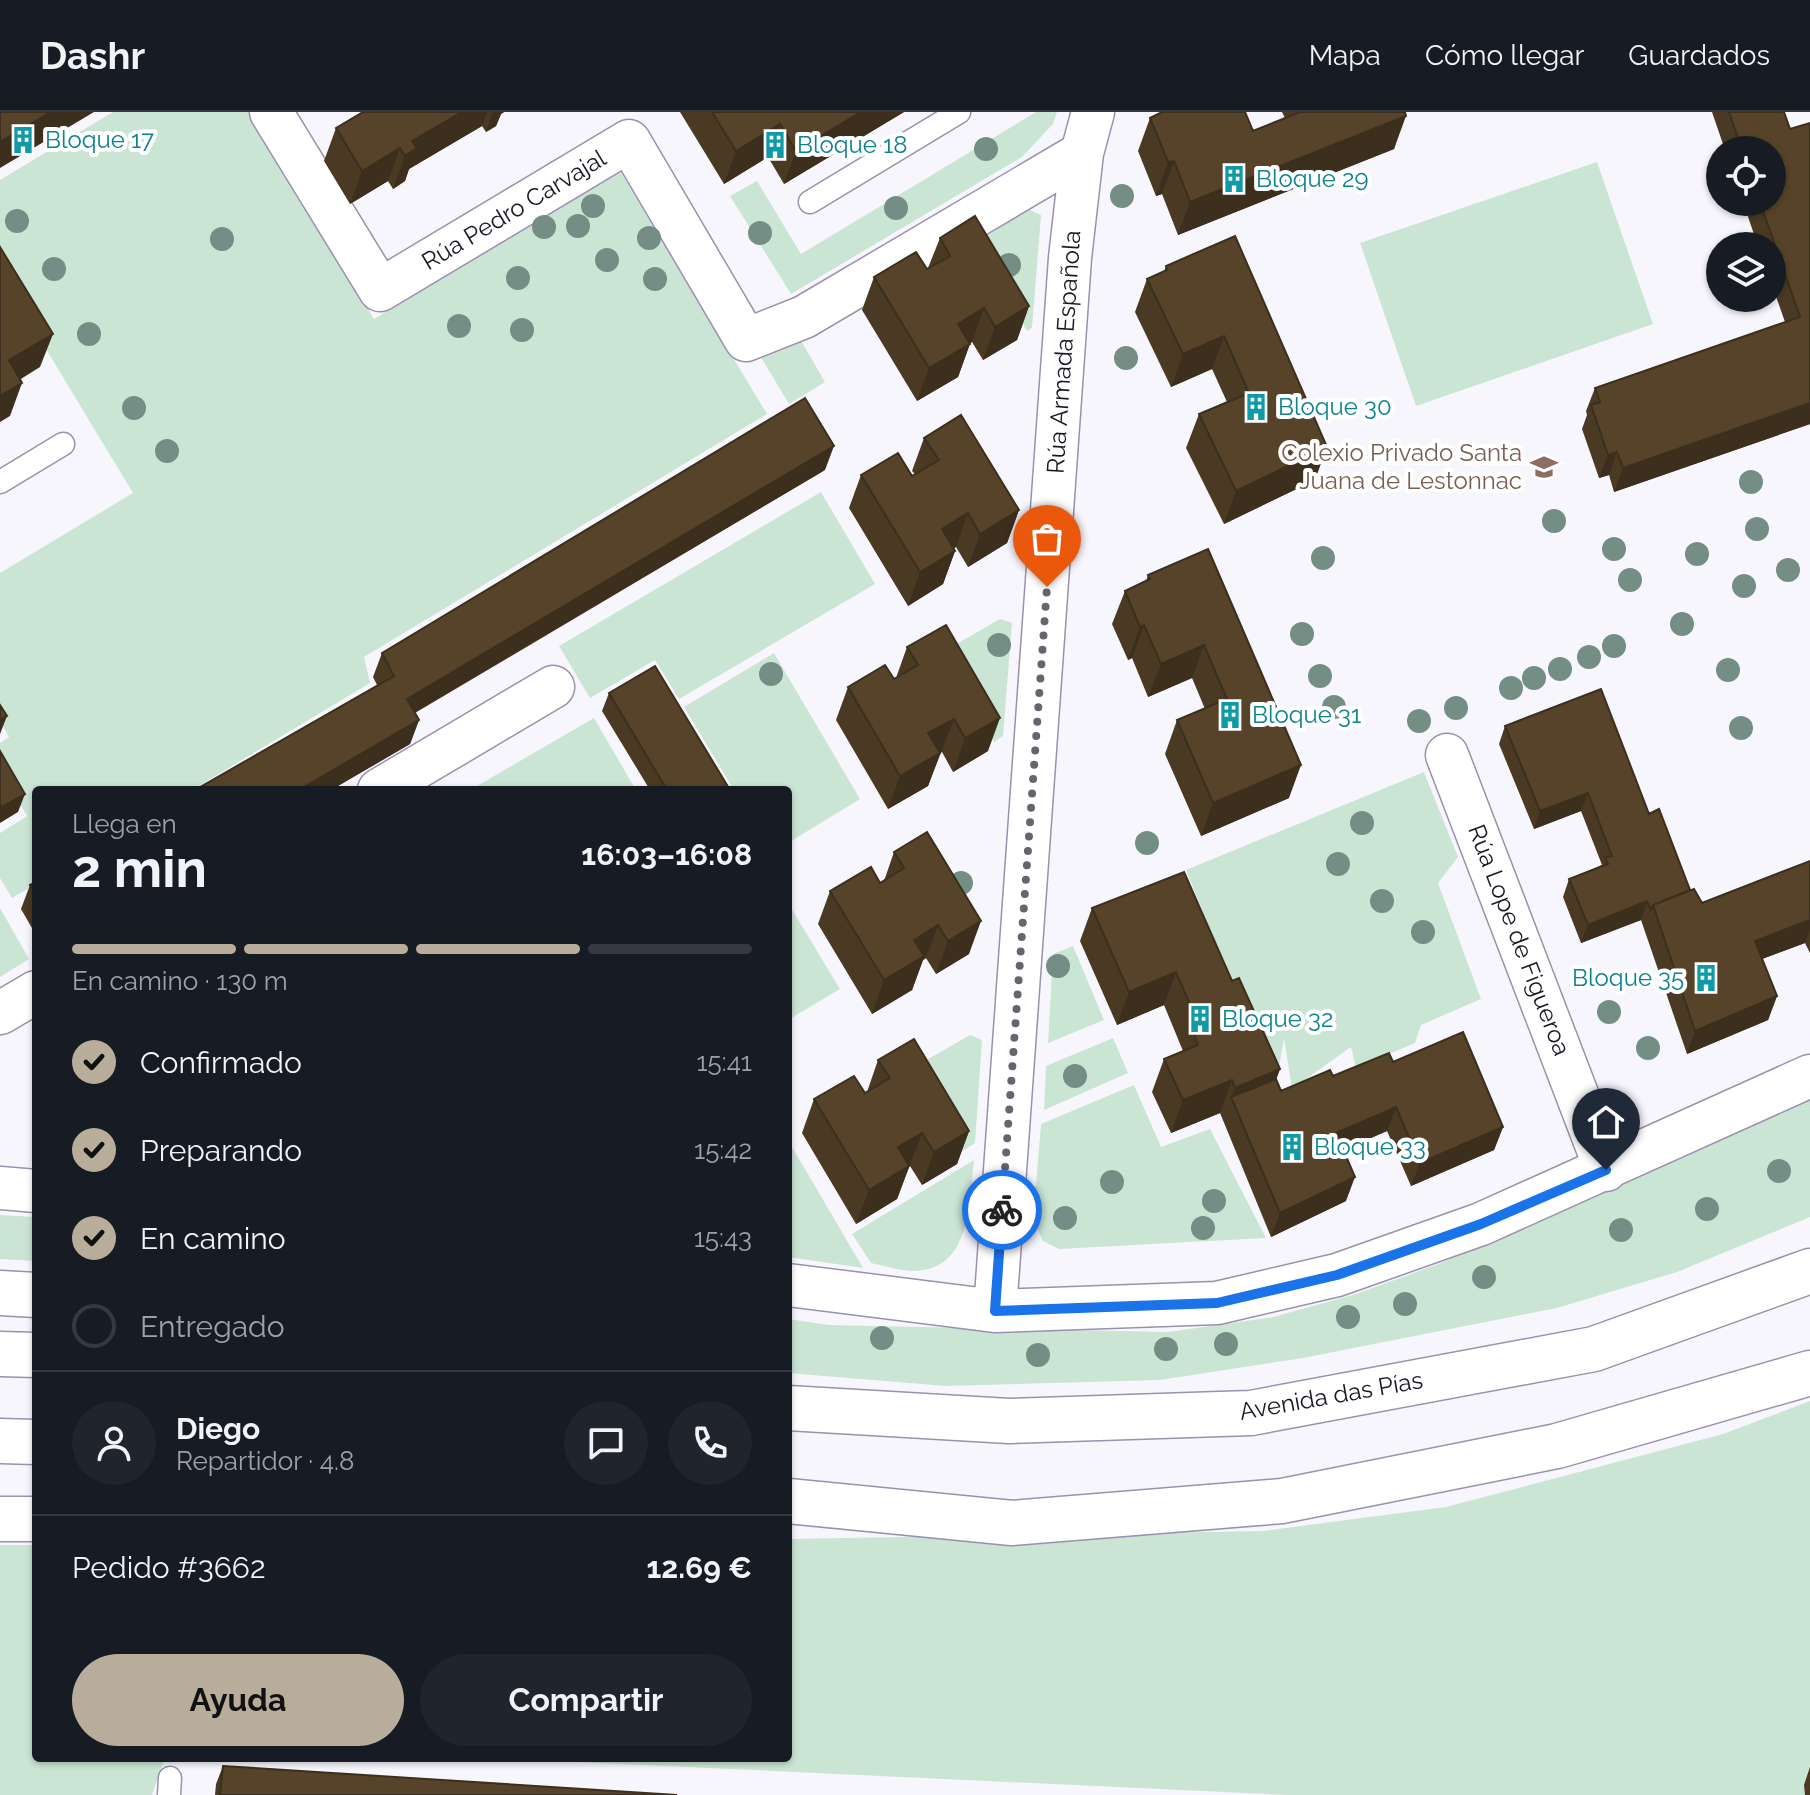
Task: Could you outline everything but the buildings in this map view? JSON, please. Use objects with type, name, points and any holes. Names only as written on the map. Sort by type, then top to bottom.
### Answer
[{"type":"highway","name":"Avenida das Pías","points":[[792,1408],[1009,1421],[1251,1413],[1594,1349],[1810,1271]]},
{"type":"highway","points":[[0,1293],[32,1295]]},
{"type":"highway","points":[[0,1354],[32,1355]]},
{"type":"highway","points":[[792,1522],[1012,1523],[1282,1501],[1557,1446],[1810,1373]]},
{"type":"highway","points":[[0,1441],[32,1442]]},
{"type":"highway","points":[[792,1501],[1012,1523]]},
{"type":"highway","points":[[0,1519],[32,1519]]},
{"type":"street","name":"Rúa Pedro Carvajal","points":[[271,112],[380,290],[629,141],[746,340],[804,317],[1082,153]]},
{"type":"street","name":"Rúa Armada Española","points":[[995,1311],[1064,333],[1082,153],[1093,112]]},
{"type":"street","points":[[386,786],[553,687]]},
{"type":"street","name":"Rúa Lope de Figueroa","points":[[1447,755],[1606,1170]]},
{"type":"street","points":[[0,1013],[32,994]]},
{"type":"street","points":[[792,1286],[995,1311],[1217,1303],[1337,1275],[1481,1224],[1810,1076]]},
{"type":"street","points":[[0,1188],[32,1191]]},
{"type":"lane","points":[[810,202],[959,112]]},
{"type":"lane","points":[[0,482],[63,444]]},
{"type":"green space","points":[[113,112],[248,112],[374,319],[620,171],[767,414],[364,657],[370,683],[199,786],[32,786],[32,886],[12,898],[0,878],[0,833],[27,816],[0,771],[0,743],[9,737],[0,721],[0,573],[133,493],[0,273],[0,180]]},
{"type":"green space","points":[[1036,112],[1057,112],[1053,124],[1022,157],[791,294],[730,196],[757,181],[801,254]]},
{"type":"green space","points":[[1597,162],[1653,324],[1416,406],[1360,243]]},
{"type":"green space","points":[[1028,209],[1041,215],[1032,328],[1027,331],[975,244]]},
{"type":"green space","points":[[796,332],[825,382],[789,404],[759,354]]},
{"type":"green space","points":[[821,492],[875,584],[679,699],[655,660],[590,698],[559,646]]},
{"type":"green space","points":[[1000,619],[1012,623],[1003,736],[994,742],[941,653]]},
{"type":"green space","points":[[774,653],[860,799],[792,841],[792,786],[732,786],[684,707]]},
{"type":"green space","points":[[594,718],[634,786],[477,786]]},
{"type":"green space","points":[[1424,772],[1458,857],[1438,883],[1481,999],[1421,1025],[1415,1043],[1356,1068],[1351,1047],[1292,1089],[1284,1038],[1275,1090],[1186,870]]},
{"type":"green space","points":[[0,908],[29,959],[0,977]]},
{"type":"green space","points":[[792,910],[840,989],[792,1018]]},
{"type":"green space","points":[[1073,946],[1104,1020],[1048,1043],[1053,954]]},
{"type":"green space","points":[[970,1035],[982,1040],[975,1143],[963,1151],[911,1069]]},
{"type":"green space","points":[[1113,1038],[1128,1073],[1044,1110],[1046,1066]]},
{"type":"green space","points":[[1134,1085],[1161,1147],[1210,1129],[1266,1238],[1059,1249],[1043,1241],[1033,1220],[1041,1124]]},
{"type":"green space","points":[[1810,1094],[1810,1217],[1677,1272],[1557,1308],[1303,1358],[1160,1380],[946,1386],[792,1373],[792,1320],[829,1325],[1168,1332],[1273,1317],[1356,1294],[1441,1263]]},
{"type":"green space","points":[[792,1147],[863,1268],[792,1258]]},
{"type":"green space","points":[[974,1160],[964,1230],[948,1259],[934,1267],[915,1271],[871,1263],[852,1234]]},
{"type":"green space","points":[[0,1215],[32,1217],[32,1261],[0,1259]]},
{"type":"green space","points":[[1810,1401],[1810,1795],[1287,1795],[580,1762],[792,1762],[792,1539],[1262,1531],[1446,1507],[1723,1434]]},
{"type":"green space","points":[[0,1545],[32,1545],[32,1762],[164,1762],[152,1795],[0,1795]]},
{"type":"way so far","points":[[1002,1210],[1047,587]]},
{"type":"place","name":"Bloque 17","points":[[23,140]]},
{"type":"place","name":"Bloque 18","points":[[775,145]]},
{"type":"place","name":"Bloque 29","points":[[1234,179]]},
{"type":"place","name":"Bloque 30","points":[[1256,407]]},
{"type":"place","name":"Colexio Privado Santa Juana de Lestonnac","points":[[1544,467]]},
{"type":"place","name":"Bloque 31","points":[[1230,715]]},
{"type":"place","name":"Bloque 35","points":[[1706,978]]},
{"type":"place","name":"Bloque 32","points":[[1200,1019]]},
{"type":"place","name":"Bloque 33","points":[[1292,1147]]},
{"type":"route","points":[[1002,1210],[995,1311],[1217,1303],[1337,1275],[1481,1224],[1606,1170]]}]
